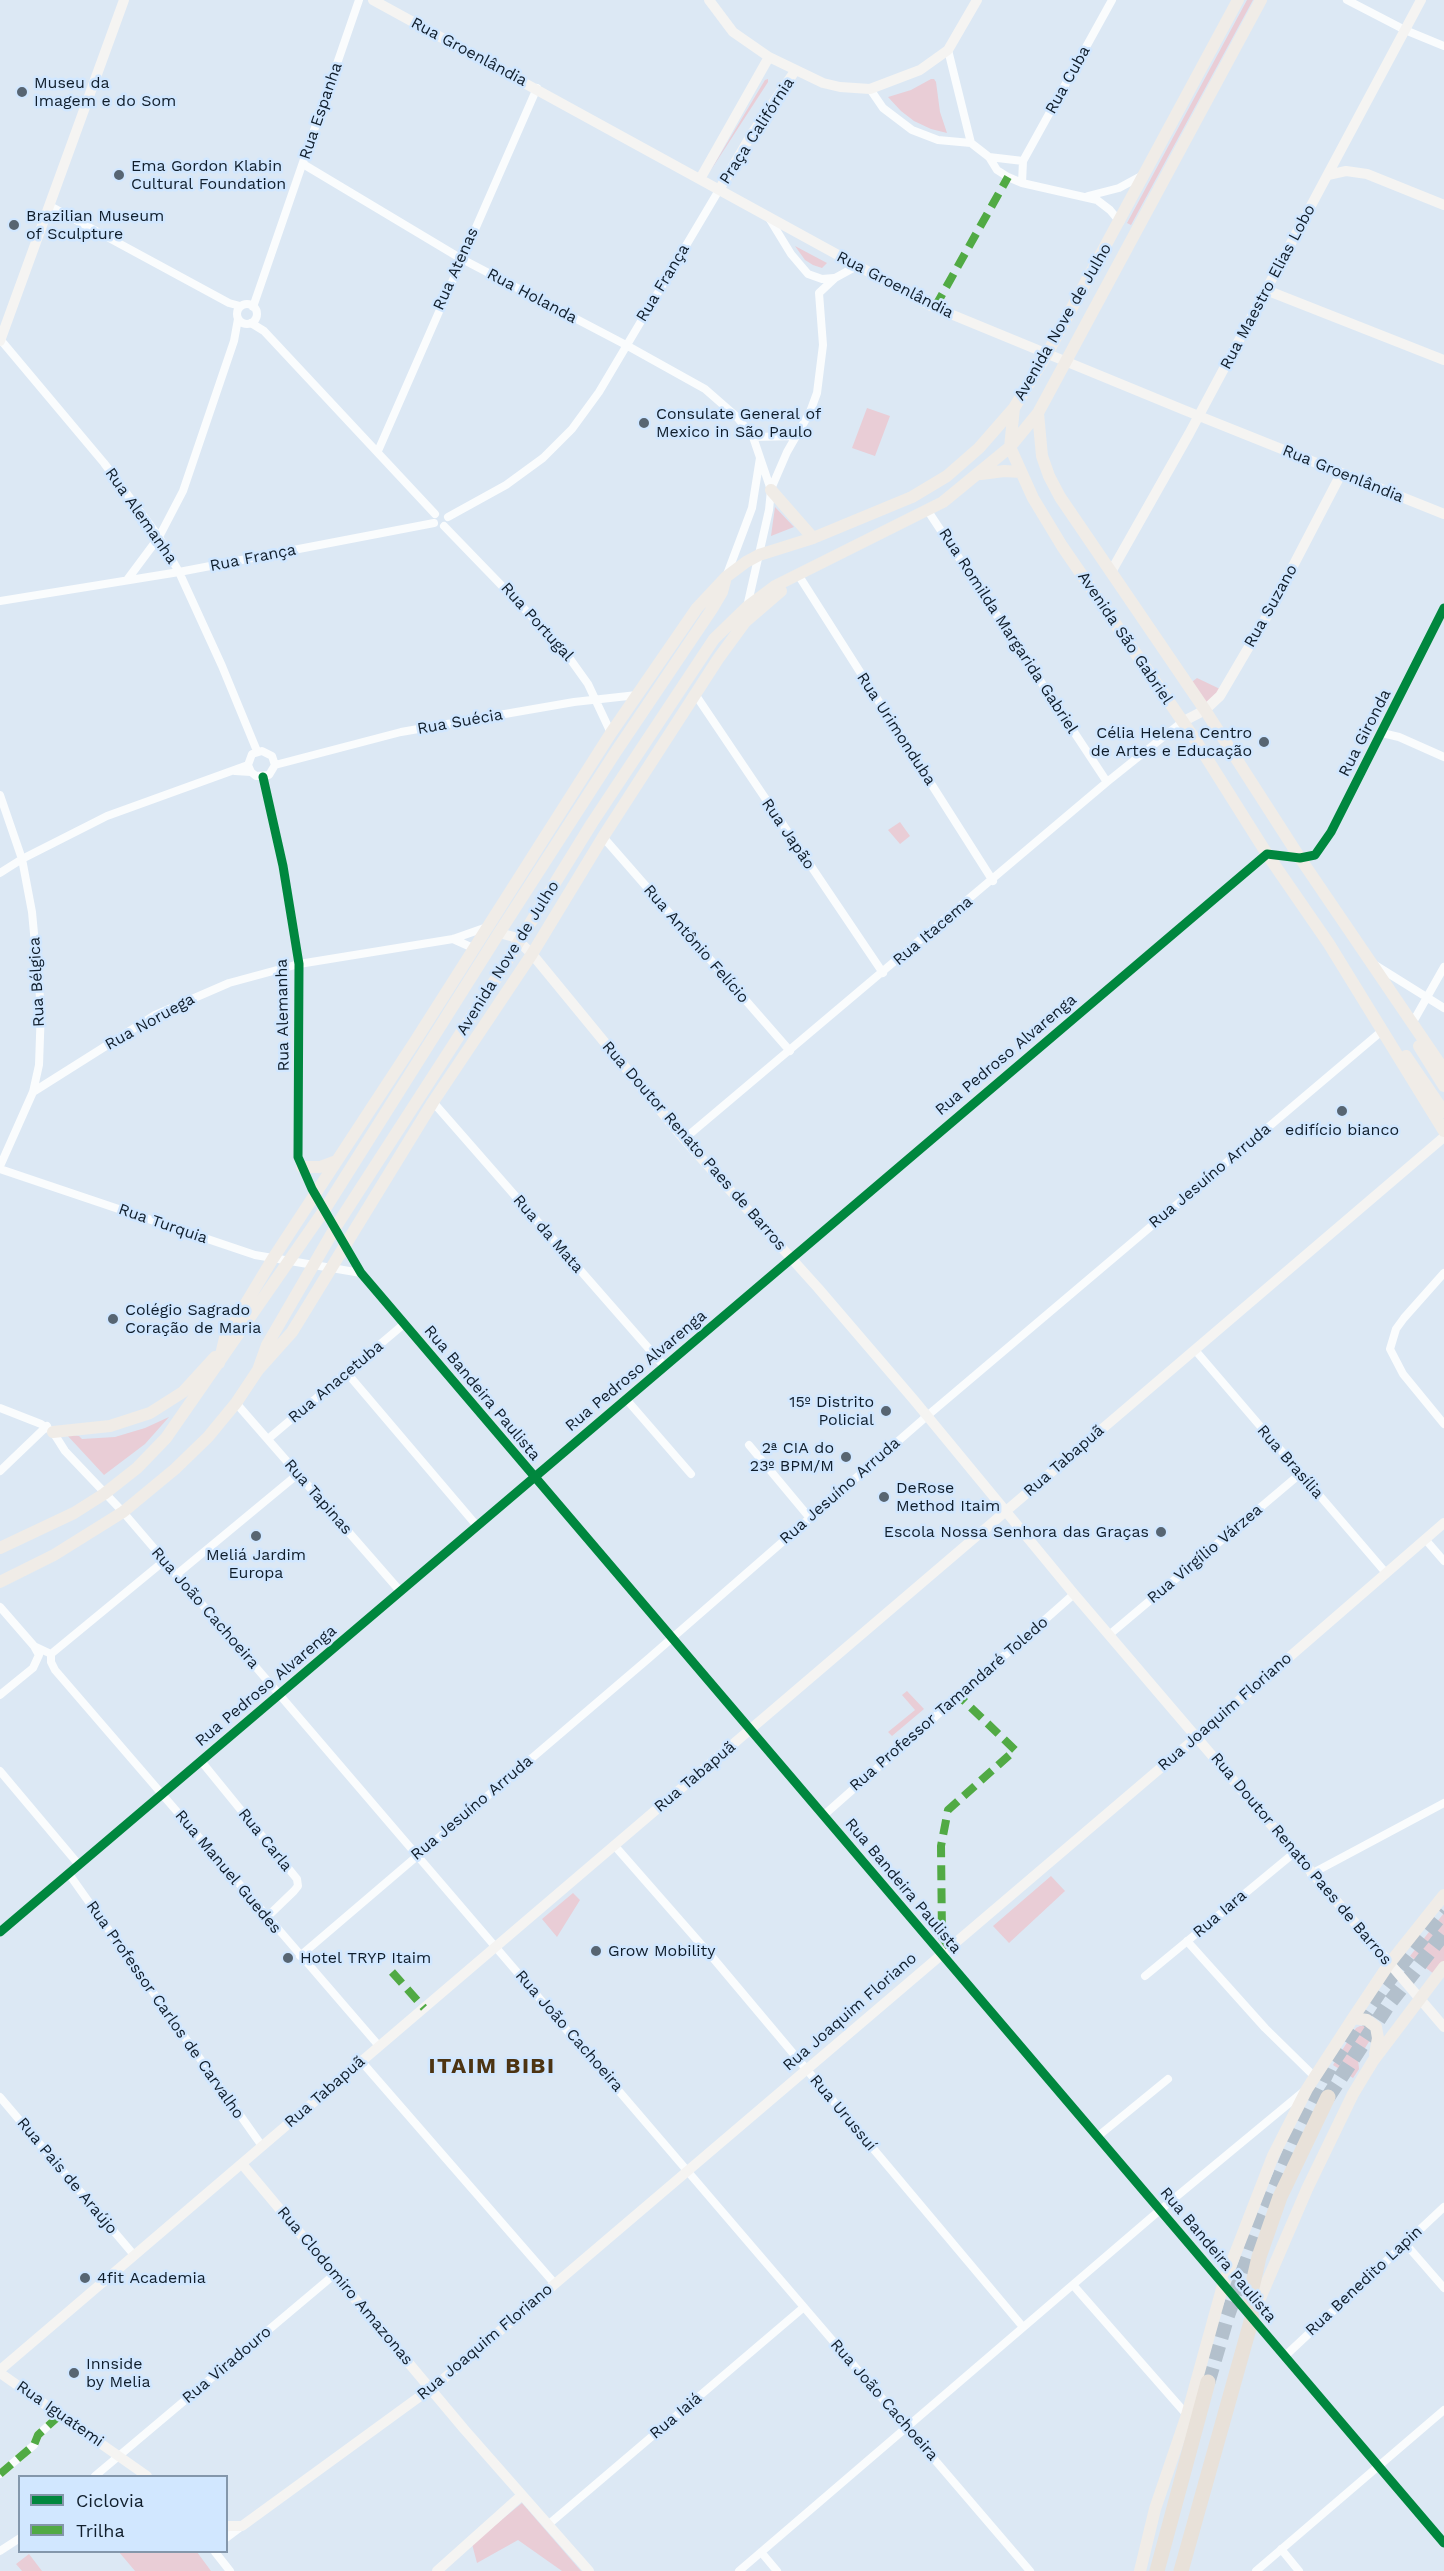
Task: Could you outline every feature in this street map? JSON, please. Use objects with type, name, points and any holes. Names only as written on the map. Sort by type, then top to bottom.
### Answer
[{"type":"highway","points":[[1181,2571],[1252,2318],[1251,2292],[1259,2257],[1280,2198],[1328,2097]]},
{"type":"highway","points":[[1157,2571],[1208,2382]]},
{"type":"main road","name":"Avenida Nove de Julho","points":[[220,1357],[233,1322],[272,1260],[414,1043],[611,733],[697,608],[726,577],[759,555],[813,538],[912,497],[947,476],[979,448],[1014,408],[1047,354],[1238,0]]},
{"type":"main road","name":"Avenida Nove de Julho","points":[[258,1370],[267,1345],[335,1228],[520,941],[592,823],[714,639],[747,607],[775,586],[928,511],[980,474],[1010,447],[1038,413],[1261,0]]},
{"type":"main road","name":"Avenida São Gabriel","points":[[1014,408],[1010,447],[1021,472],[1062,546],[1182,722],[1385,1032],[1444,1131]]},
{"type":"main road","name":"Avenida São Gabriel","points":[[1038,413],[1042,456],[1060,497],[1204,710],[1381,980],[1413,1022],[1444,1070]]},
{"type":"main road","points":[[980,474],[1004,471],[1021,472]]},
{"type":"main road","points":[[771,490],[813,538]]},
{"type":"main road","name":"Avenida Nove de Julho","points":[[0,1548],[74,1513],[104,1494],[137,1468],[166,1438],[220,1357],[325,1209],[615,753],[712,609],[722,592],[726,577]]},
{"type":"main road","name":"Avenida Nove de Julho","points":[[0,1582],[54,1555],[123,1512],[200,1445],[236,1402],[258,1370],[292,1332],[329,1268],[433,1102],[532,954],[695,693],[745,622],[797,577]]},
{"type":"main road","points":[[1381,980],[1444,1086]]},
{"type":"main road","points":[[1385,1032],[1405,1055],[1444,1112]]},
{"type":"main road","points":[[302,1167],[320,1167],[336,1161]]},
{"type":"main road","points":[[50,1429],[110,1426],[129,1422],[150,1413],[183,1392],[220,1357]]},
{"type":"main road","points":[[1140,2571],[1155,2509],[1187,2415],[1223,2285],[1273,2156],[1307,2089],[1353,2018],[1389,1964],[1444,1895]]},
{"type":"main road","points":[[1252,2318],[1335,2128],[1373,2061],[1444,1967]]},
{"type":"main road","points":[[1353,2018],[1367,2020],[1376,2027],[1378,2038],[1373,2061]]},
{"type":"street","points":[[0,340],[124,0]]},
{"type":"street","name":"Rua Espanha","points":[[126,580],[159,537],[183,491],[234,341],[258,288],[303,164],[359,0]]},
{"type":"street","name":"Rua Groenlândia","points":[[373,0],[931,306],[1444,514]]},
{"type":"street","points":[[709,0],[733,32],[769,57],[795,71],[840,87],[870,90],[920,70],[948,50],[977,0]]},
{"type":"street","name":"Rua Cuba","points":[[1022,183],[1023,160],[1112,0]]},
{"type":"street","points":[[1347,0],[1405,30],[1444,46]]},
{"type":"street","name":"Rua Maestro Elias Lobo","points":[[1112,572],[1199,416],[1421,0]]},
{"type":"street","points":[[948,50],[971,143]]},
{"type":"street","name":"Praça Califórnia","points":[[700,179],[769,57]]},
{"type":"street","name":"Praça Califórnia","points":[[719,190],[753,132],[795,71]]},
{"type":"street","name":"Rua Atenas","points":[[378,451],[460,258],[537,88]]},
{"type":"street","points":[[870,90],[883,108],[912,130],[938,140],[971,143],[989,157],[997,170],[1022,183],[1086,197],[1105,204],[1120,222]]},
{"type":"street","points":[[989,157],[1023,160]]},
{"type":"street","name":"Rua Holanda","points":[[303,164],[460,258],[705,389],[730,410],[753,436],[771,490]]},
{"type":"street","points":[[1328,175],[1346,171],[1366,174],[1444,204]]},
{"type":"street","points":[[1086,197],[1119,188],[1146,173]]},
{"type":"street","name":"Rua França","points":[[448,517],[506,485],[543,458],[572,429],[599,393],[719,190]]},
{"type":"street","name":"Rua Portugal","points":[[50,206],[246,314],[378,451],[438,521],[563,649],[579,668],[597,699],[611,733]]},
{"type":"street","points":[[769,218],[791,254],[808,274],[822,279],[835,278]]},
{"type":"street","points":[[747,607],[769,510],[771,490],[810,412],[821,371],[823,345],[819,293],[835,278],[857,266]]},
{"type":"street","points":[[1266,290],[1444,360]]},
{"type":"street","name":"Rua Alemanha","points":[[0,340],[104,463],[159,537],[179,572],[257,752]]},
{"type":"street","points":[[753,436],[796,436]]},
{"type":"street","points":[[726,577],[754,501],[761,455]]},
{"type":"street","name":"Rua Suzano","points":[[1182,722],[1204,710],[1220,696],[1341,474]]},
{"type":"street","name":"Rua Romilda Margarida Gabriel","points":[[928,511],[1107,782]]},
{"type":"street","points":[[442,512],[448,517],[438,521],[442,512]]},
{"type":"street","points":[[151,527],[171,514]]},
{"type":"street","name":"Rua França","points":[[0,601],[179,572],[438,521]]},
{"type":"street","name":"Rua Urimonduba","points":[[797,577],[993,881]]},
{"type":"street","name":"Rua Gironda","points":[[1300,858],[1315,855],[1324,844],[1444,608]]},
{"type":"street","name":"Rua Japão","points":[[695,693],[883,973]]},
{"type":"street","name":"Rua Suécia","points":[[274,765],[286,760],[401,732],[597,699],[637,695]]},
{"type":"street","name":"Rua Itacema","points":[[684,1139],[993,881],[1107,782],[1182,722]]},
{"type":"street","points":[[1382,733],[1399,736],[1444,757]]},
{"type":"street","points":[[262,751],[272,756],[274,765],[269,775],[256,776],[249,769],[252,754],[262,751]]},
{"type":"street","name":"Rua Suécia","points":[[272,756],[286,760]]},
{"type":"street","points":[[0,873],[22,859],[107,816],[201,780],[249,769]]},
{"type":"street","name":"Rua Alemanha","points":[[263,777],[283,866],[299,964],[296,1143],[302,1167],[315,1195],[344,1244]]},
{"type":"street","name":"Rua Bélgica","points":[[0,795],[22,859],[34,922],[41,1008],[39,1065],[33,1092],[0,1168]]},
{"type":"street","name":"Rua Antônio Felício","points":[[603,837],[790,1051]]},
{"type":"street","points":[[1267,854],[1300,858]]},
{"type":"street","name":"Rua Pedroso Alvarenga","points":[[0,1932],[1267,854]]},
{"type":"street","name":"Rua Noruega","points":[[33,1092],[155,1015],[189,998],[229,983],[299,964],[453,939],[487,927]]},
{"type":"street","name":"Rua Doutor Renato Paes de Barros","points":[[499,933],[514,937],[532,954],[684,1139],[927,1416],[1074,1594],[1444,2027]]},
{"type":"street","points":[[453,939],[473,948]]},
{"type":"street","points":[[1370,962],[1444,1008]]},
{"type":"street","points":[[1413,1022],[1444,967]]},
{"type":"street","name":"Rua Jesuíno Arruda","points":[[300,1956],[927,1416],[1385,1032]]},
{"type":"street","name":"Rua da Mata","points":[[433,1102],[664,1366]]},
{"type":"street","name":"Rua Tabapuã","points":[[0,2371],[1444,1137]]},
{"type":"street","name":"Rua Turquia","points":[[0,1168],[272,1260],[329,1268]]},
{"type":"street","name":"Rua Bandeira Paulista","points":[[344,1244],[361,1273],[534,1478],[1444,2543]]},
{"type":"street","points":[[329,1268],[361,1273]]},
{"type":"street","points":[[1444,1273],[1396,1329],[1390,1350],[1403,1374],[1444,1424]]},
{"type":"street","name":"Rua Anacetuba","points":[[268,1439],[404,1324]]},
{"type":"street","name":"Rua Brasília","points":[[1195,1350],[1386,1572]]},
{"type":"street","points":[[347,1373],[477,1526]]},
{"type":"street","points":[[626,1399],[691,1474]]},
{"type":"street","name":"Rua Tapinas","points":[[236,1402],[400,1591]]},
{"type":"street","points":[[0,1408],[50,1429],[0,1472]]},
{"type":"street","name":"Rua João Cachoeira","points":[[50,1429],[65,1451],[123,1512],[1030,2571]]},
{"type":"street","points":[[749,1445],[809,1517]]},
{"type":"street","points":[[176,1575],[298,1474]]},
{"type":"street","name":"Rua Virgílio Várzea","points":[[1109,1635],[1300,1474]]},
{"type":"street","name":"Rua Joaquim Floriano","points":[[228,2536],[431,2389],[1197,1737],[1444,1523]]},
{"type":"street","points":[[1425,1539],[1444,1561]]},
{"type":"street","points":[[0,1695],[33,1668],[51,1658],[164,1561]]},
{"type":"street","name":"Rua Professor Tamandaré Toledo","points":[[824,1815],[1074,1594]]},
{"type":"street","name":"Rua Manuel Guedes","points":[[0,1607],[39,1655],[33,1668]]},
{"type":"street","name":"Rua Manuel Guedes","points":[[34,1646],[51,1658],[162,1794],[379,2046]]},
{"type":"street","name":"Rua Carla","points":[[201,1761],[297,1879],[298,1886],[294,1892],[267,1917]]},
{"type":"street","points":[[0,1770],[79,1865]]},
{"type":"street","points":[[1311,1874],[1444,1803]]},
{"type":"street","name":"Rua Urussuí","points":[[614,1845],[1023,2327]]},
{"type":"street","name":"Rua Iara","points":[[1145,1976],[1294,1853]]},
{"type":"street","name":"Rua Professor Carlos de Carvalho","points":[[69,1874],[262,2146]]},
{"type":"street","points":[[1187,1941],[1265,2028],[1315,2077]]},
{"type":"street","points":[[361,2061],[555,2284]]},
{"type":"street","points":[[1097,2137],[1168,2079]]},
{"type":"street","points":[[739,2571],[1160,2210],[1307,2089]]},
{"type":"street","name":"Rua Pais de Araújo","points":[[0,2097],[134,2255]]},
{"type":"street","name":"Rua Clodomiro Amazonas","points":[[242,2164],[431,2389],[589,2571]]},
{"type":"street","name":"Rua Benedito Lapin","points":[[1285,2356],[1404,2242],[1444,2207]]},
{"type":"street","points":[[1404,2242],[1444,2289]]},
{"type":"street","name":"Rua Viradouro","points":[[96,2475],[335,2274]]},
{"type":"street","points":[[1073,2285],[1187,2415]]},
{"type":"street","name":"Rua Iaiá","points":[[549,2524],[804,2307]]},
{"type":"street","name":"Rua Iguatemi","points":[[0,2371],[146,2475]]},
{"type":"street","points":[[1256,2571],[1444,2410]]},
{"type":"street","points":[[0,2474],[34,2445],[38,2435],[60,2415]]},
{"type":"street","points":[[437,2571],[522,2495]]},
{"type":"street","points":[[228,2526],[242,2526]]},
{"type":"street","points":[[0,2551],[18,2539]]},
{"type":"street","points":[[1281,2549],[1299,2571]]},
{"type":"street","points":[[761,2552],[777,2571]]},
{"type":"street","points":[[216,2553],[230,2571]]},
{"type":"shaded area","points":[[1247,0],[1253,0],[1131,225],[1127,223]]},
{"type":"shaded area","points":[[768,79],[768,82],[709,173],[765,80]]},
{"type":"shaded area","points":[[931,79],[936,82],[940,112],[947,133],[914,121],[888,97],[911,90]]},
{"type":"shaded area","points":[[795,246],[827,263],[822,268],[813,265],[805,260]]},
{"type":"shaded area","points":[[867,408],[890,416],[875,456],[852,448]]},
{"type":"shaded area","points":[[775,507],[794,527],[771,536]]},
{"type":"shaded area","points":[[1197,678],[1220,689],[1204,707],[1189,684]]},
{"type":"shaded area","points":[[900,822],[910,836],[900,844],[888,830]]},
{"type":"shaded area","points":[[169,1417],[145,1444],[104,1475],[66,1434],[79,1436],[82,1439],[115,1437],[145,1428]]},
{"type":"shaded area","points":[[907,1691],[924,1709],[892,1736],[888,1732],[915,1710],[902,1695]]},
{"type":"shaded area","points":[[1051,1876],[1065,1891],[1009,1943],[993,1926]]},
{"type":"shaded area","points":[[573,1893],[580,1900],[557,1937],[542,1919]]},
{"type":"shaded area","points":[[1444,1913],[1444,1962],[1434,1974],[1410,1956]]},
{"type":"shaded area","points":[[1366,2026],[1372,2031],[1372,2037],[1358,2059],[1359,2069],[1353,2078],[1333,2065],[1356,2028]]},
{"type":"shaded area","points":[[522,2503],[581,2571],[562,2571],[518,2540],[477,2563],[472,2544]]},
{"type":"shaded area","points":[[120,2553],[198,2553],[211,2571],[135,2571]]},
{"type":"shaded area","points":[[29,2554],[42,2571],[22,2571],[16,2564]]},
{"type":"tunnel","points":[[1208,2382],[1227,2317],[1259,2226],[1301,2126],[1330,2066],[1380,1991],[1444,1911]]},
{"type":"tunnel","points":[[1328,2097],[1388,2005],[1444,1933]]},
{"type":"marked path","points":[[935,307],[1008,177]]},
{"type":"marked path","points":[[949,1947],[942,1937],[941,1846],[948,1810],[1015,1750],[959,1696]]},
{"type":"marked path","points":[[392,1972],[424,2008]]},
{"type":"marked path","points":[[0,2474],[34,2445],[38,2435],[60,2415]]},
{"type":"cycle path","points":[[0,1932],[1267,854],[1300,858],[1315,855],[1331,832],[1444,608]]},
{"type":"cycle path","points":[[263,777],[283,866],[299,964],[298,1157],[312,1189],[361,1273],[1444,2543]]},
{"type":"place","name":"Museu da Imagem e do Som","points":[[22,92]]},
{"type":"place","name":"Ema Gordon Klabin Cultural Foundation","points":[[119,175]]},
{"type":"place","name":"Brazilian Museum of Sculpture","points":[[14,225]]},
{"type":"place","name":"Consulate General of Mexico in São Paulo","points":[[644,423]]},
{"type":"place","name":"Célia Helena Centro de Artes e Educação","points":[[1264,742]]},
{"type":"place","name":"edifício bianco","points":[[1342,1111]]},
{"type":"place","name":"Colégio Sagrado Coração de Maria","points":[[113,1319]]},
{"type":"place","name":"15º Distrito Policial","points":[[886,1411]]},
{"type":"place","name":"2ª CIA do 23º BPM/M","points":[[846,1457]]},
{"type":"place","name":"DeRose Method Itaim","points":[[884,1497]]},
{"type":"place","name":"Escola Nossa Senhora das Graças","points":[[1161,1532]]},
{"type":"place","name":"Meliá Jardim Europa","points":[[256,1536]]},
{"type":"place","name":"Grow Mobility","points":[[596,1951]]},
{"type":"place","name":"Hotel TRYP Itaim","points":[[288,1958]]},
{"type":"place","name":"4fit Academia","points":[[85,2278]]},
{"type":"place","name":"Innside by Melia","points":[[74,2373]]},
{"type":"district","name":"ITAIM BIBI","points":[[492,2067]]}]
